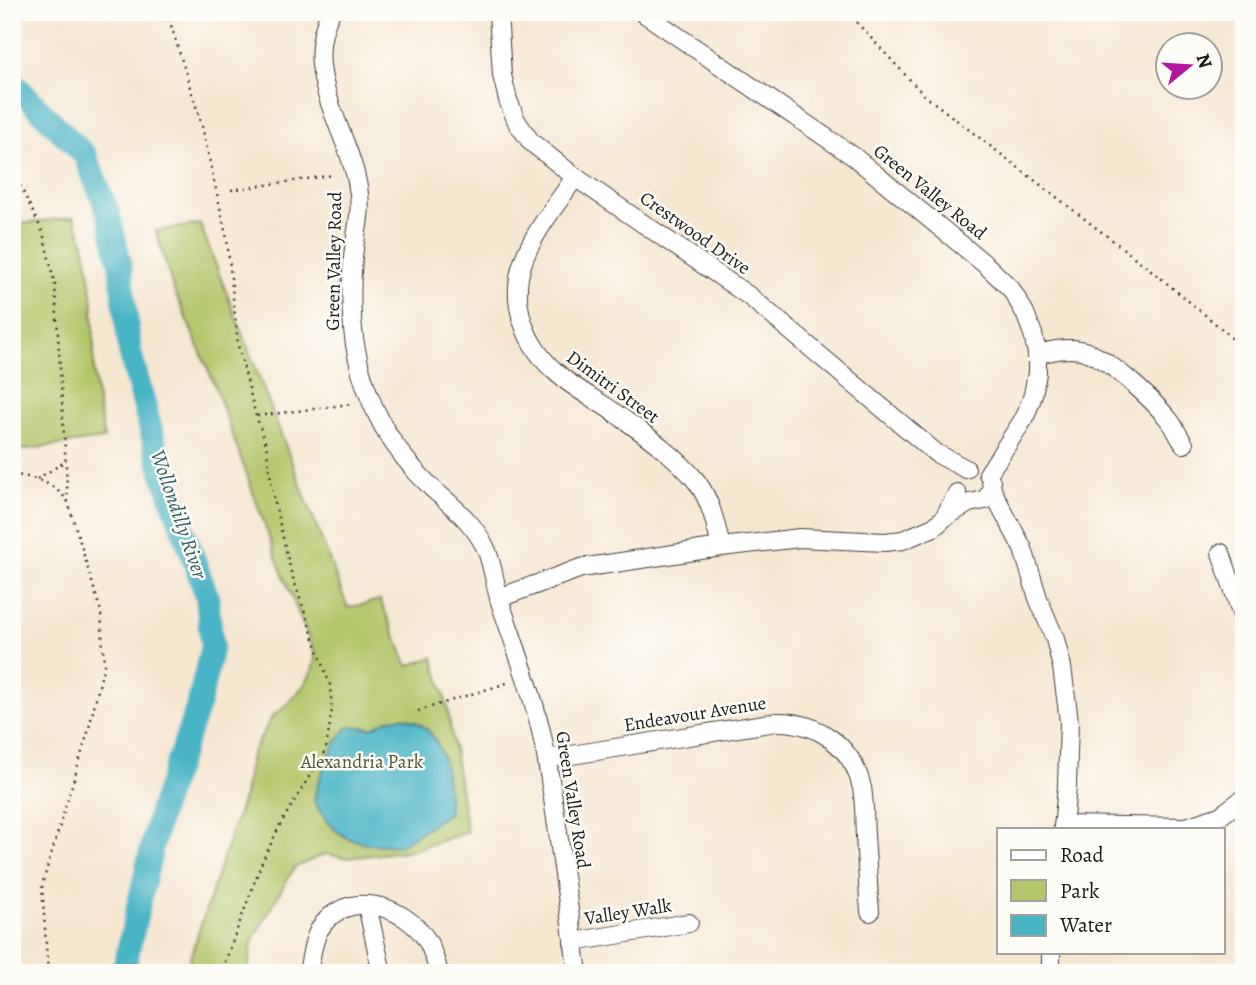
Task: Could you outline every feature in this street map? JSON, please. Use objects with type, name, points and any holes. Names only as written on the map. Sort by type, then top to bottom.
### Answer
[{"type":"street","name":"Green Valley Road","points":[[331,12],[324,26],[319,51],[322,77],[356,175],[359,195],[350,310],[361,374],[384,427],[401,453],[417,474],[457,509],[476,530],[487,551],[499,598],[534,702],[547,759],[578,973]]},
{"type":"street","name":"Crestwood Drive","points":[[498,12],[502,75],[508,100],[517,121],[531,142],[576,177],[749,296],[973,485],[1013,530],[1023,549],[1038,598],[1055,639],[1062,667],[1069,721],[1063,827]]},
{"type":"street","name":"Green Valley Road","points":[[499,598],[581,568],[721,547],[800,538],[874,542],[903,540],[934,527],[973,485],[1025,416],[1033,395],[1037,373],[1033,334],[1011,289],[986,265],[853,156],[642,12]]},
{"type":"street","name":"Dimitri Street","points":[[576,177],[524,258],[518,281],[518,303],[523,326],[530,342],[559,376],[616,414],[684,467],[708,500],[721,547]]},
{"type":"street","points":[[1037,354],[1062,349],[1080,350],[1101,358],[1153,403],[1170,422],[1184,444]]},
{"type":"street","points":[[1221,553],[1244,621]]},
{"type":"street","name":"Endeavour Avenue","points":[[547,759],[776,722],[795,722],[818,729],[838,743],[853,764],[862,787],[870,912]]},
{"type":"street","points":[[1063,827],[1186,827],[1220,816],[1244,798]]},
{"type":"street","points":[[368,905],[382,973]]},
{"type":"street","points":[[309,973],[313,945],[326,921],[347,906],[368,905],[388,909],[416,928],[427,941],[439,973]]},
{"type":"street","name":"Valley Walk","points":[[573,942],[689,923]]},
{"type":"street","points":[[1051,954],[1051,973]]},
{"type":"path","points":[[167,12],[202,127],[218,198],[227,239],[238,345],[266,444],[273,495],[291,572],[330,685],[332,710],[326,750],[281,823],[262,862],[221,973]]},
{"type":"path","points":[[847,12],[924,95],[1172,287],[1228,334],[1244,352]]},
{"type":"path","points":[[12,174],[43,233],[55,284],[68,502],[101,612],[104,665],[88,732],[42,885],[48,973]]},
{"type":"path","points":[[231,190],[334,175]]},
{"type":"path","points":[[256,416],[351,404]]},
{"type":"path","points":[[37,479],[66,461]]},
{"type":"path","points":[[12,475],[37,479],[60,491],[68,502]]},
{"type":"path","points":[[418,711],[511,681],[509,675]]},
{"type":"green space","points":[[74,217],[81,233],[89,270],[95,383],[104,439],[12,451],[12,225]]},
{"type":"green space","name":"Alexandria Park","points":[[200,224],[348,608],[380,600],[408,666],[433,657],[447,705],[467,832],[413,850],[348,858],[324,854],[294,868],[252,941],[248,973],[185,973],[244,795],[251,755],[273,715],[292,699],[308,679],[315,654],[279,565],[214,383],[173,288],[156,231]]},
{"type":"water","points":[[403,717],[429,731],[437,742],[445,768],[449,813],[399,846],[368,844],[347,838],[327,822],[314,802],[327,761],[338,740],[350,726],[372,728],[390,719]]},
{"type":"waterway","name":"Wollondilly River","points":[[12,82],[85,155],[108,212],[120,263],[130,352],[162,471],[207,596],[212,646],[199,703],[160,812],[123,973]]}]
